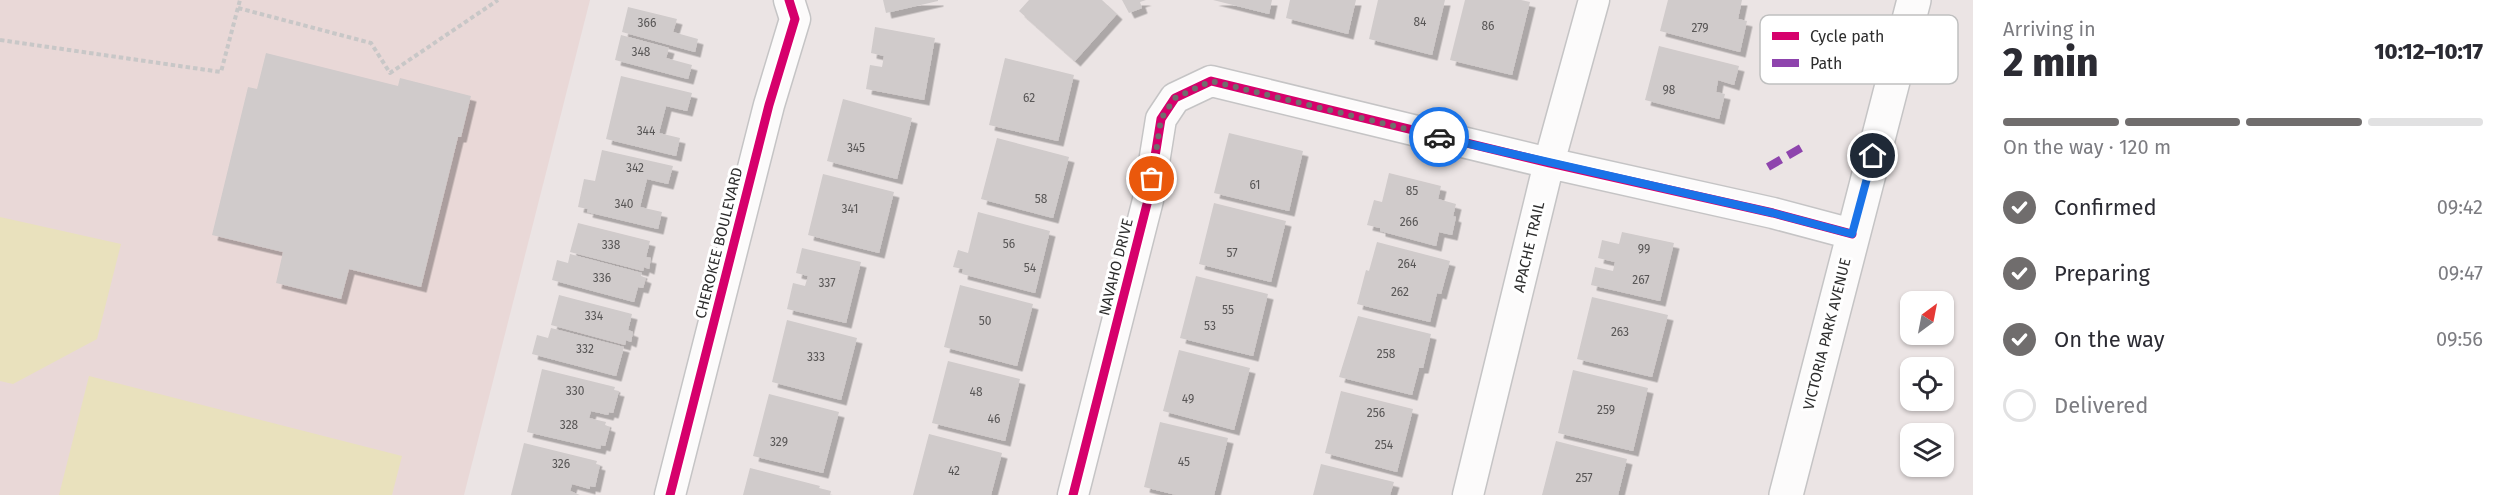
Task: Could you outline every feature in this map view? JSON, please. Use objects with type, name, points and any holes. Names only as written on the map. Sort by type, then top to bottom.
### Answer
[{"type":"main road","name":"VICTORIA PARK AVENUE","points":[[1910,15],[1914,0]]},
{"type":"main road","name":"VICTORIA PARK AVENUE","points":[[1786,495],[1892,84]]},
{"type":"street","name":"CHEROKEE BOULEVARD","points":[[670,495],[769,105],[777,85],[779,67],[795,19],[789,0]]},
{"type":"street","name":"APACHE TRAIL","points":[[1468,495],[1549,164],[1594,0]]},
{"type":"street","name":"NAVAHO DRIVE","points":[[1073,495],[1148,200],[1161,119],[1175,98],[1211,81],[1549,164],[1773,213],[1852,234]]},
{"type":"path","points":[[0,40],[221,72],[240,0]]},
{"type":"path","points":[[238,8],[371,42],[390,73],[498,0]]},
{"type":"shaded area","points":[[0,0],[590,0],[464,495],[0,495]]},
{"type":"shaded area","points":[[0,217],[121,244],[97,339],[13,384],[0,381]]},
{"type":"shaded area","points":[[89,376],[402,456],[392,495],[59,495]]},
{"type":"building","points":[[883,0],[938,0],[938,1],[886,13]]},
{"type":"building","points":[[1029,0],[1102,0],[1117,14],[1075,61],[1019,11]]},
{"type":"building","points":[[1122,0],[1146,0],[1140,2],[1142,8],[1129,13]]},
{"type":"building","points":[[1213,0],[1272,0],[1269,14]]},
{"type":"building","points":[[1290,0],[1356,0],[1348,34],[1286,18]]},
{"type":"building","points":[[1378,0],[1445,0],[1432,55],[1369,39]]},
{"type":"building","points":[[1465,0],[1530,2],[1512,75],[1450,60]]},
{"type":"building","points":[[1668,0],[1742,0],[1738,19],[1747,21],[1740,52],[1660,31]]},
{"type":"building","points":[[628,7],[677,19],[673,32],[698,39],[695,52],[622,32]]},
{"type":"building","points":[[875,27],[935,38],[924,100],[866,89],[870,65],[882,67],[884,56],[871,53]]},
{"type":"building","points":[[621,35],[669,48],[666,58],[692,65],[688,79],[615,60]]},
{"type":"building","points":[[1659,46],[1739,66],[1734,85],[1718,80],[1716,92],[1725,94],[1719,119],[1645,100]]},
{"type":"building","points":[[266,53],[398,86],[400,78],[471,96],[461,137],[458,137],[421,287],[349,269],[341,299],[276,283],[283,252],[212,235],[248,87],[257,89]]},
{"type":"building","points":[[1005,58],[1074,75],[1058,141],[989,125]]},
{"type":"building","points":[[621,76],[692,93],[687,111],[666,106],[659,133],[680,138],[676,156],[606,139]]},
{"type":"building","points":[[843,99],[912,118],[897,179],[827,161]]},
{"type":"building","points":[[1229,133],[1303,151],[1289,211],[1214,193]]},
{"type":"building","points":[[997,138],[1069,157],[1053,218],[981,199]]},
{"type":"building","points":[[602,150],[673,166],[668,184],[647,179],[640,207],[662,212],[658,229],[587,212],[588,209],[578,207],[584,179],[595,181]]},
{"type":"building","points":[[1389,173],[1441,186],[1438,199],[1456,204],[1452,235],[1439,232],[1436,246],[1380,231],[1380,228],[1367,225],[1374,200],[1382,202]]},
{"type":"building","points":[[823,174],[894,192],[879,253],[808,235]]},
{"type":"building","points":[[1214,203],[1286,221],[1271,282],[1199,264]]},
{"type":"building","points":[[978,212],[1050,231],[1035,293],[962,274],[963,269],[953,267],[958,250],[968,253]]},
{"type":"building","points":[[578,223],[650,241],[646,257],[651,258],[649,269],[644,267],[643,271],[570,252]]},
{"type":"building","points":[[1622,232],[1674,243],[1660,301],[1591,285],[1595,267],[1613,271],[1615,262],[1598,258],[1602,240],[1619,244]]},
{"type":"building","points":[[1377,242],[1450,261],[1441,294],[1437,293],[1430,322],[1357,304],[1366,270],[1369,271]]},
{"type":"building","points":[[802,248],[861,262],[846,323],[787,309],[793,283],[805,286],[808,276],[796,273]]},
{"type":"building","points":[[570,254],[642,273],[641,276],[646,278],[643,288],[638,287],[634,302],[552,280],[557,260],[568,263]]},
{"type":"building","points":[[1196,276],[1268,294],[1253,356],[1180,338]]},
{"type":"building","points":[[960,285],[1033,304],[1017,366],[944,347]]},
{"type":"building","points":[[559,295],[632,314],[628,330],[633,332],[631,342],[626,340],[625,345],[551,325]]},
{"type":"building","points":[[1592,297],[1668,315],[1652,377],[1577,359]]},
{"type":"building","points":[[1358,316],[1431,334],[1423,368],[1419,368],[1412,395],[1339,377]]},
{"type":"building","points":[[787,320],[857,338],[841,400],[772,382]]},
{"type":"building","points":[[551,328],[624,347],[616,376],[532,354],[537,335],[548,338]]},
{"type":"building","points":[[1179,350],[1250,368],[1234,430],[1163,411]]},
{"type":"building","points":[[948,361],[1020,379],[1005,441],[932,423]]},
{"type":"building","points":[[542,369],[615,387],[614,390],[619,391],[613,413],[609,412],[608,415],[591,411],[589,418],[606,422],[605,425],[610,427],[605,446],[601,445],[600,449],[527,432]]},
{"type":"building","points":[[1573,370],[1648,388],[1633,451],[1558,433]]},
{"type":"building","points":[[1341,391],[1413,409],[1397,472],[1325,453]]},
{"type":"building","points":[[769,394],[839,412],[823,473],[753,456]]},
{"type":"building","points":[[1160,422],[1228,438],[1214,495],[1176,495],[1144,487]]},
{"type":"building","points":[[929,434],[1002,453],[991,495],[913,495]]},
{"type":"building","points":[[1556,441],[1627,459],[1618,495],[1542,495]]},
{"type":"building","points":[[524,443],[597,461],[596,464],[600,465],[595,487],[590,486],[590,489],[572,484],[570,491],[580,495],[511,495]]},
{"type":"building","points":[[1321,464],[1394,482],[1390,495],[1313,495]]},
{"type":"building","points":[[750,468],[820,486],[819,488],[831,491],[830,495],[743,495]]},
{"type":"marked path","points":[[1768,167],[1801,148]]},
{"type":"cycle path","points":[[670,495],[769,105],[795,19],[789,0]]},
{"type":"cycle path","points":[[1073,495],[1148,200],[1161,119],[1175,98],[1211,81],[1549,163],[1773,213],[1852,234]]},
{"type":"way so far","points":[[1152,179],[1161,119],[1175,98],[1211,81],[1439,137]]},
{"type":"route","points":[[1439,137],[1549,164],[1773,213],[1852,234],[1873,156]]}]
